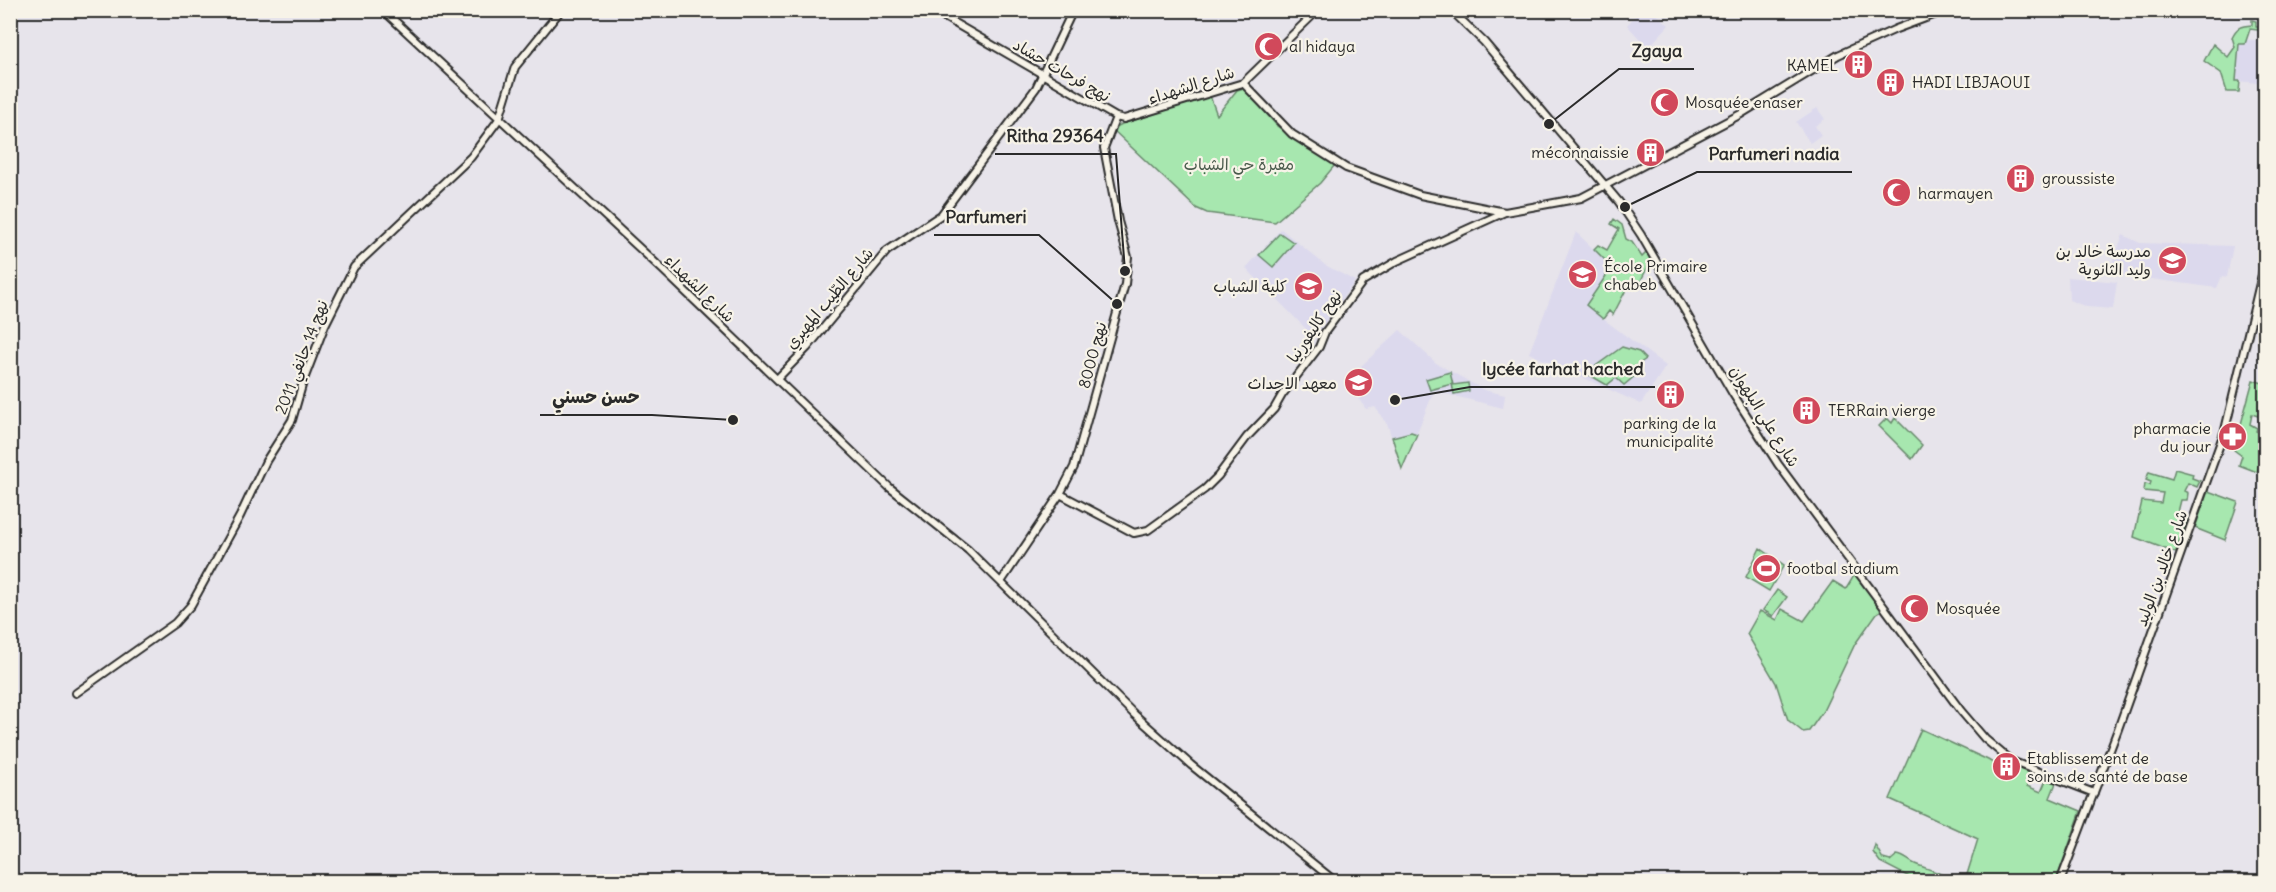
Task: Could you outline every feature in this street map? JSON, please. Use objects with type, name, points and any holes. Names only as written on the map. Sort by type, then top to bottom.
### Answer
[{"type":"street","name":"شارع الشهداء","points":[[383,10],[777,379],[888,487],[963,545],[1135,716],[1191,765],[1336,882]]},
{"type":"street","points":[[499,119],[515,67],[561,10]]},
{"type":"street","name":"نهج فرحات حشاد","points":[[932,10],[1116,117]]},
{"type":"street","name":"شارع الطّيب المهيري","points":[[777,379],[807,348],[887,251],[941,215],[1032,94],[1073,10]]},
{"type":"street","name":"شارع الشهداء","points":[[1116,117],[1136,117],[1243,83],[1318,10]]},
{"type":"street","name":"شارع علي البلهوان","points":[[1451,10],[1484,42],[1633,222],[1733,394],[1778,464],[1961,711],[1985,739],[2011,761],[2094,793]]},
{"type":"street","points":[[1243,83],[1292,134],[1346,168],[1420,195],[1505,212],[1581,198],[1741,114],[1838,55],[1896,28],[1947,10]]},
{"type":"street","name":"نهج 8000","points":[[1001,582],[1060,494],[1079,452],[1125,284],[1128,256],[1118,221],[1104,148],[1116,117]]},
{"type":"street","name":"نهج 14 جانفي 2011","points":[[76,693],[175,623],[190,605],[240,516],[266,461],[292,420],[316,348],[354,267],[467,160],[499,119]]},
{"type":"street","name":"نهح كاليفورنيا","points":[[1060,494],[1134,533],[1149,530],[1205,489],[1218,476],[1247,437],[1274,409],[1281,395],[1319,347],[1325,332],[1363,281],[1397,261],[1505,212]]},
{"type":"street","name":"شارع خالد بن الوليد","points":[[2060,882],[2225,430],[2265,258]]},
{"type":"shaded area","points":[[1641,10],[1653,11],[1669,25],[1648,48],[1627,25]]},
{"type":"shaded area","points":[[2246,40],[2265,40],[2265,70],[2260,71],[2260,83],[2236,81],[2239,44]]},
{"type":"shaded area","points":[[1817,108],[1825,119],[1815,126],[1821,135],[1810,143],[1796,122]]},
{"type":"shaded area","name":"كلية الشباب","points":[[1281,229],[1325,265],[1355,281],[1314,337],[1246,268]]},
{"type":"shaded area","points":[[1576,232],[1612,267],[1586,306],[1666,366],[1641,404],[1529,353]]},
{"type":"shaded area","name":"مدرسة خالد بن وليد الثانوية","points":[[2123,235],[2140,243],[2233,246],[2227,277],[2222,276],[2217,288],[2108,273]]},
{"type":"shaded area","points":[[2068,277],[2117,282],[2113,309],[2087,307],[2069,300]]},
{"type":"shaded area","points":[[1400,330],[1436,363],[1484,390],[1505,395],[1503,408],[1434,391],[1402,469],[1388,426],[1375,407],[1366,409],[1345,381]]},
{"type":"green space","points":[[2252,20],[2256,21],[2256,27],[2265,27],[2265,31],[2250,29],[2245,44],[2239,44],[2236,81],[2240,81],[2239,92],[2227,92],[2221,73],[2204,61],[2213,44],[2228,57],[2235,47],[2232,37],[2237,29],[2252,25]]},
{"type":"green space","name":"مقبرة حي الشباب","points":[[1244,88],[1277,126],[1335,165],[1320,183],[1275,222],[1207,213],[1196,208],[1112,129],[1210,96],[1217,115],[1237,90]]},
{"type":"green space","points":[[1614,219],[1622,225],[1626,239],[1632,242],[1642,257],[1648,251],[1652,259],[1639,284],[1630,282],[1613,315],[1609,311],[1603,319],[1586,305],[1612,267],[1594,249],[1598,245],[1607,250],[1619,229],[1611,224]]},
{"type":"green space","points":[[1280,233],[1294,243],[1273,267],[1259,255]]},
{"type":"green space","points":[[1622,347],[1639,352],[1646,359],[1633,368],[1636,375],[1624,385],[1616,378],[1607,385],[1586,373]]},
{"type":"green space","points":[[1450,372],[1453,385],[1468,383],[1469,391],[1454,394],[1452,384],[1430,390],[1426,379]]},
{"type":"green space","points":[[2253,380],[2266,384],[2265,397],[2258,416],[2252,414],[2250,424],[2257,428],[2256,431],[2265,434],[2265,464],[2260,463],[2257,472],[2239,465],[2242,456],[2234,450]]},
{"type":"green space","points":[[1887,418],[1892,423],[1895,418],[1922,445],[1912,459],[1879,426]]},
{"type":"green space","points":[[1411,432],[1417,434],[1402,469],[1392,437]]},
{"type":"green space","points":[[2175,469],[2193,474],[2192,478],[2200,481],[2197,487],[2188,483],[2184,491],[2188,493],[2187,500],[2181,500],[2177,516],[2187,519],[2176,553],[2134,537],[2142,501],[2161,503],[2163,493],[2144,491],[2145,484],[2150,485],[2151,482],[2146,480],[2149,472],[2172,479]]},
{"type":"green space","points":[[2208,491],[2238,502],[2225,540],[2195,528]]},
{"type":"green space","name":"footbal stadium","points":[[1760,548],[1784,565],[1769,591],[1746,577]]},
{"type":"green space","points":[[1855,574],[1882,610],[1877,613],[1855,644],[1823,711],[1809,731],[1803,732],[1788,720],[1776,683],[1747,634],[1760,611],[1777,620],[1782,609],[1804,621],[1833,581],[1846,589]]},
{"type":"green space","name":"footbal stadium","points":[[1777,590],[1787,597],[1773,616],[1763,610]]},
{"type":"green space","points":[[1921,729],[1988,760],[2013,775],[2017,768],[2032,774],[2027,786],[2041,792],[2046,780],[2056,783],[2050,798],[2081,811],[2056,881],[1965,881],[1978,839],[1890,799]]},
{"type":"green space","points":[[1875,845],[1883,859],[1890,861],[1897,855],[1904,857],[1952,881],[1917,881],[1880,862],[1873,852]]},
{"type":"place","name":"al hidaya","points":[[1268,46]]},
{"type":"place","name":"KAMEL","points":[[1859,65]]},
{"type":"place","name":"HADI LIBJAOUI","points":[[1891,82]]},
{"type":"place","name":"Mosquée enaser","points":[[1664,102]]},
{"type":"place","name":"Zgaya","points":[[1549,124]]},
{"type":"place","name":"méconnaissie","points":[[1650,152]]},
{"type":"place","name":"groussiste","points":[[2021,178]]},
{"type":"place","name":"harmayen","points":[[1897,193]]},
{"type":"place","name":"Parfumeri nadia","points":[[1625,207]]},
{"type":"place","name":"مدرسة خالد بن وليد الثانوية","points":[[2172,260]]},
{"type":"place","name":"Ritha 29364","points":[[1125,271]]},
{"type":"place","name":"École Primaire chabeb","points":[[1583,275]]},
{"type":"place","name":"كلية الشباب","points":[[1308,286]]},
{"type":"place","name":"Parfumeri","points":[[1117,304]]},
{"type":"place","name":"معهد الاحداث","points":[[1358,383]]},
{"type":"place","name":"parking de la municipalité","points":[[1670,395]]},
{"type":"place","name":"lycée farhat hached","points":[[1395,400]]},
{"type":"place","name":"TERRain vierge","points":[[1807,410]]},
{"type":"place","name":"حسن حسني","points":[[733,420]]},
{"type":"place","name":"pharmacie du jour","points":[[2232,437]]},
{"type":"place","name":"footbal stadium","points":[[1766,568]]},
{"type":"place","name":"Mosquée","points":[[1915,608]]},
{"type":"place","name":"Etablissement de soins de santé de base","points":[[2006,767]]}]
